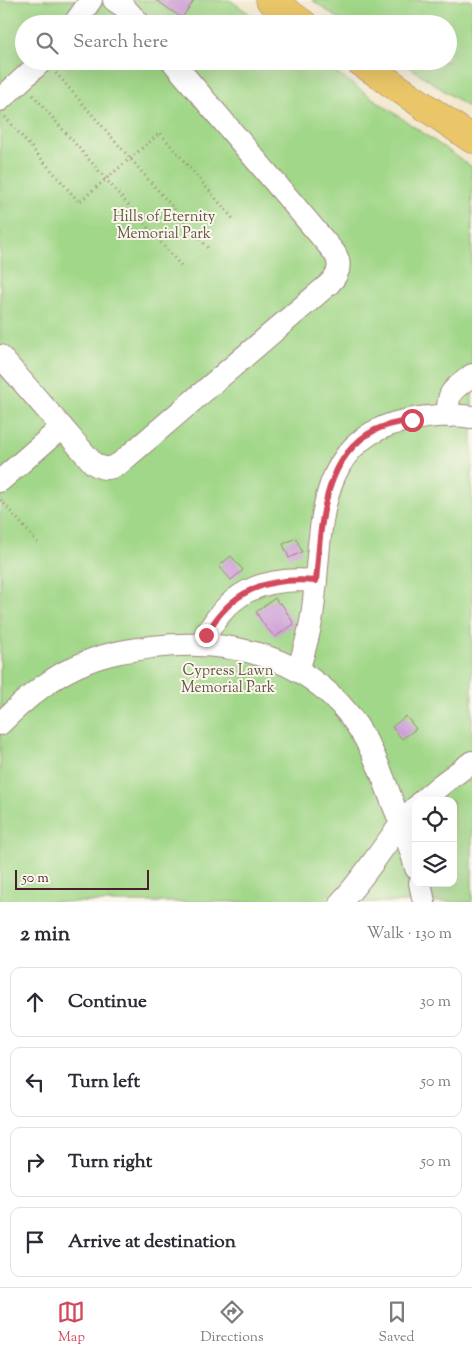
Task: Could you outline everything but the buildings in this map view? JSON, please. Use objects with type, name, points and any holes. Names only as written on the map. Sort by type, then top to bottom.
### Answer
[{"type":"main road","points":[[270,0],[291,15]]},
{"type":"main road","points":[[372,70],[472,138]]},
{"type":"lane","points":[[80,15],[91,0]]},
{"type":"lane","points":[[114,0],[132,15]]},
{"type":"lane","points":[[0,100],[21,81],[39,70]]},
{"type":"lane","points":[[0,356],[93,463],[109,469],[119,464],[332,281],[339,269],[340,247],[180,70]]},
{"type":"lane","points":[[448,416],[450,394],[472,374]]},
{"type":"lane","points":[[298,671],[311,624],[323,514],[329,488],[341,462],[359,440],[375,430],[398,422],[427,417],[472,417]]},
{"type":"lane","points":[[0,481],[62,427]]},
{"type":"lane","points":[[202,644],[219,615],[227,606],[249,590],[275,581],[316,581]]},
{"type":"lane","points":[[0,724],[38,689],[88,661],[114,653],[143,648],[202,644],[240,648],[280,662],[298,671],[329,693],[346,710],[360,729],[409,815],[413,842]]},
{"type":"lane","points":[[427,797],[472,762]]},
{"type":"lane","points":[[341,902],[360,881],[409,815]]},
{"type":"lane","points":[[421,887],[424,902]]},
{"type":"path","points":[[52,70],[131,158],[208,248]]},
{"type":"path","points":[[21,81],[107,178],[182,267]]},
{"type":"path","points":[[0,111],[79,202],[160,133],[236,221]]},
{"type":"path","points":[[0,499],[38,543]]},
{"type":"green space","name":"Cypress Lawn Memorial Park","points":[[0,0],[230,0],[251,15],[15,15],[15,70],[332,70],[472,167],[472,902],[0,902]]},
{"type":"green space","points":[[312,0],[472,0],[472,110],[414,70],[457,70],[457,15],[333,15]]},
{"type":"route","points":[[206,635],[227,606],[249,590],[275,581],[316,581],[323,514],[329,488],[341,462],[359,440],[375,430],[398,422],[412,420]]},
{"type":"park label","name":"Hills of Eternity Memorial Park","points":[[164,224]]}]
